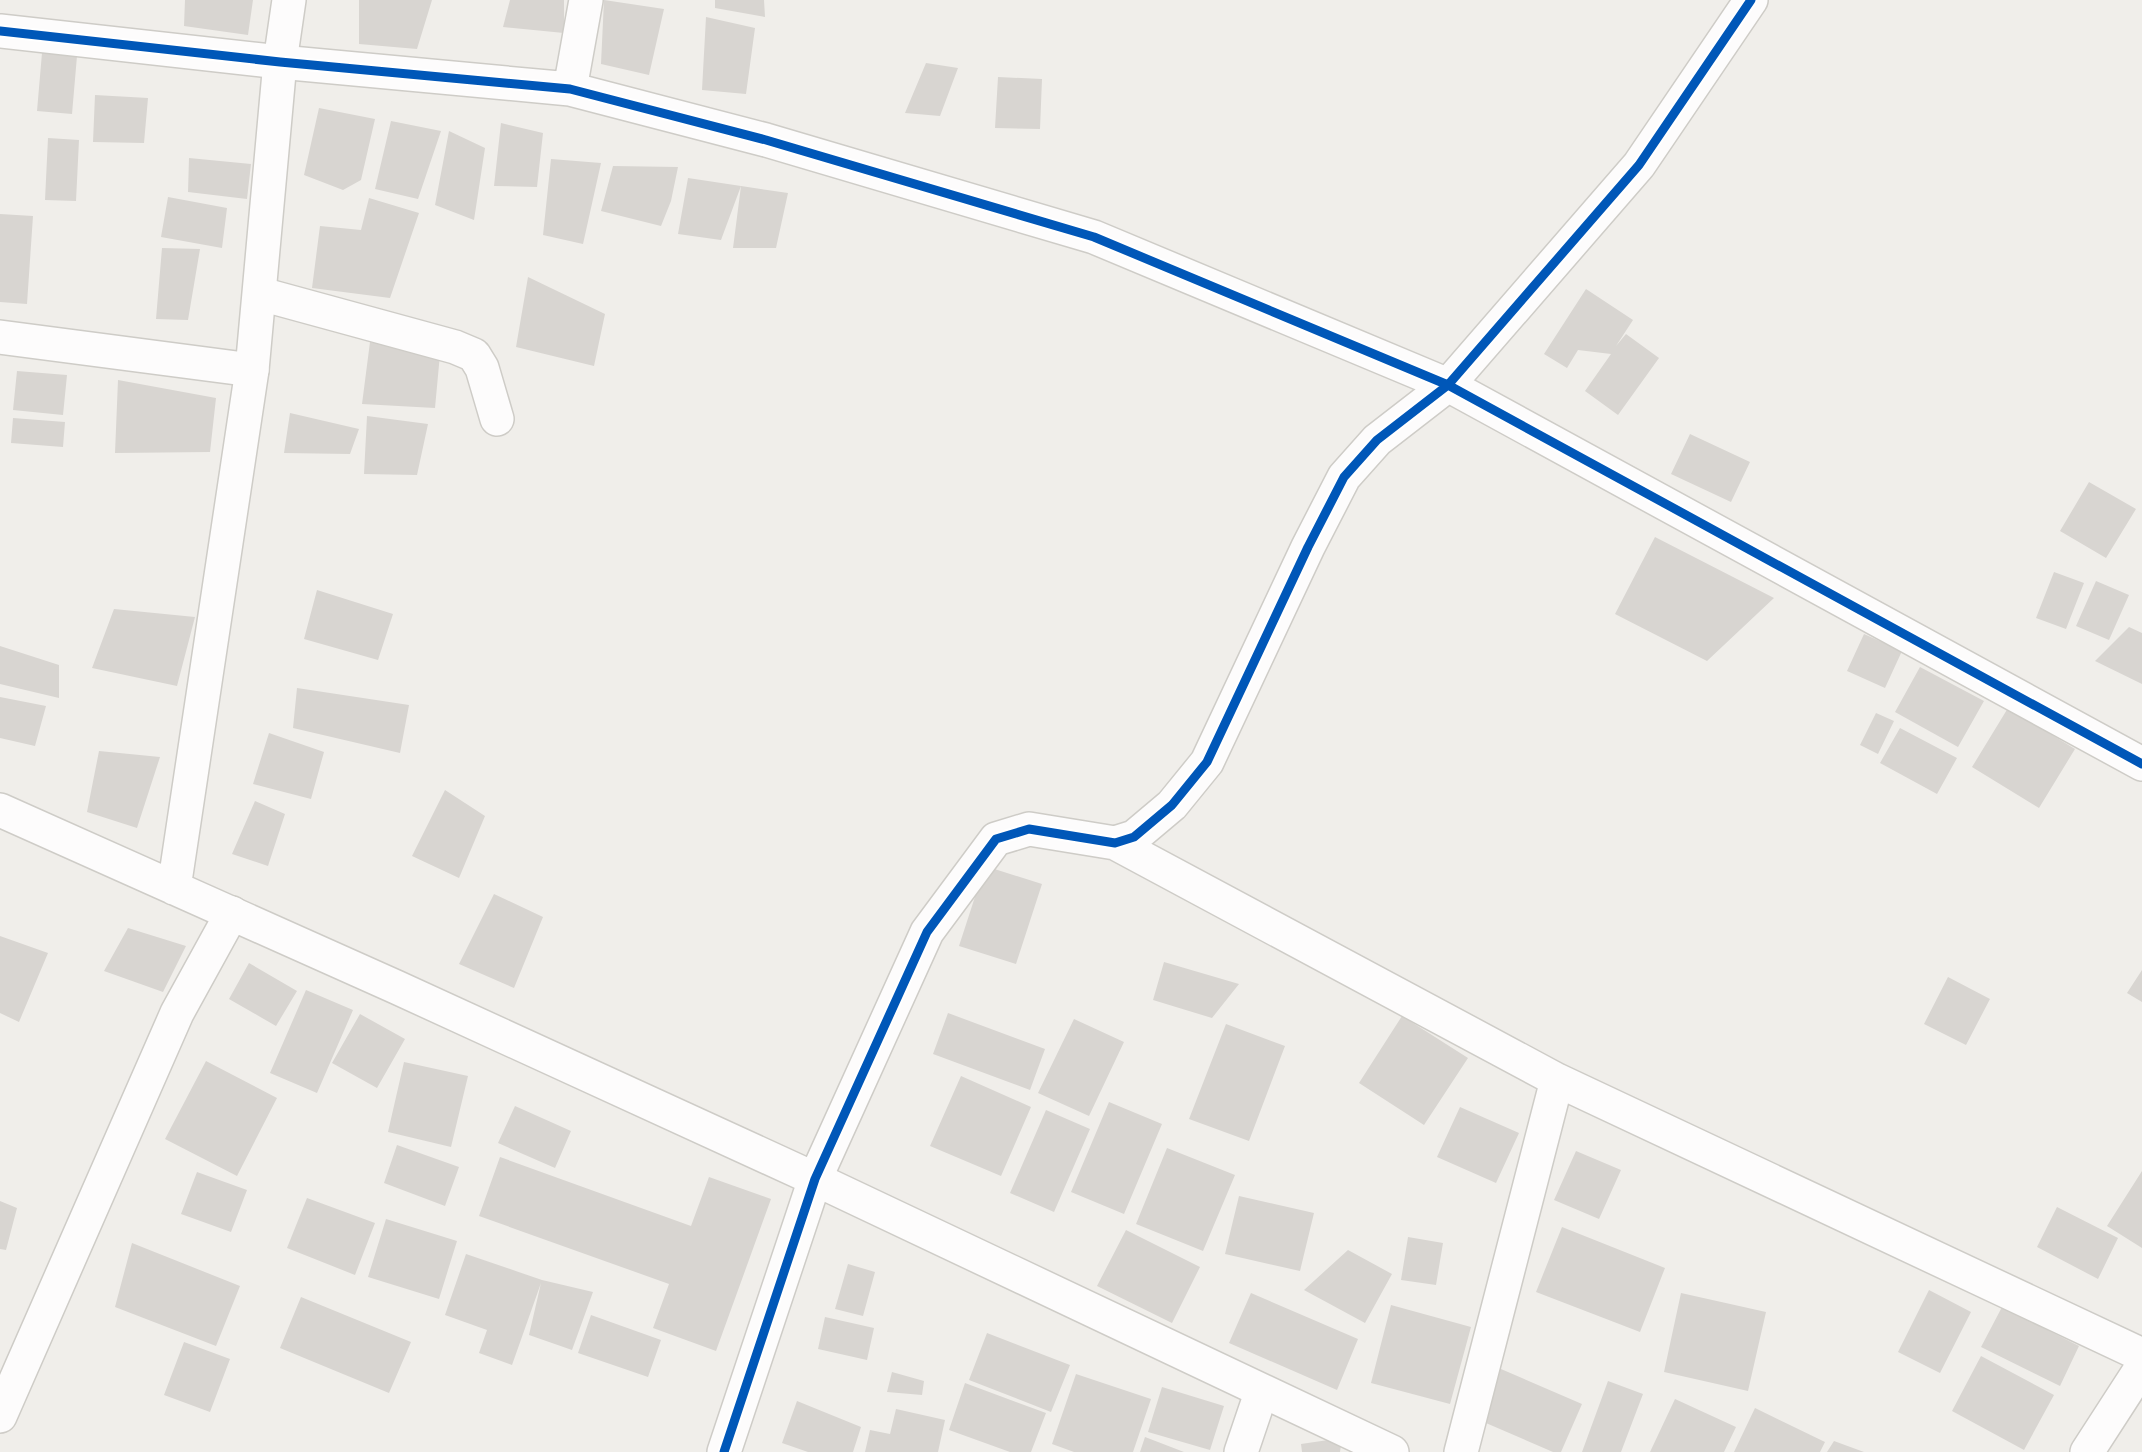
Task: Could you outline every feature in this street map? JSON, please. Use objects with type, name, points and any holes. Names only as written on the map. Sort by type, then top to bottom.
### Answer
[{"type":"street","points":[[174,888],[252,370],[261,294],[280,62],[289,0]]},
{"type":"street","points":[[570,89],[586,0]]},
{"type":"street","points":[[1115,843],[1134,837],[1172,806],[1207,762],[1308,547],[1344,477],[1377,440],[1448,385],[1639,165],[1751,0]]},
{"type":"street","points":[[0,31],[280,62],[570,89],[766,140],[1094,237],[1448,385],[2142,764]]},
{"type":"street","points":[[261,294],[455,347],[474,356],[482,368],[496,419]]},
{"type":"street","points":[[0,337],[252,370]]},
{"type":"street","points":[[0,810],[232,913],[815,1179],[1392,1452]]},
{"type":"street","points":[[724,1452],[815,1179],[927,932],[996,839],[1029,829],[1115,843],[1557,1080],[2142,1355]]},
{"type":"street","points":[[0,1416],[177,1013],[232,913]]},
{"type":"street","points":[[1461,1452],[1557,1080]]},
{"type":"street","points":[[2087,1452],[2142,1366]]},
{"type":"street","points":[[1241,1452],[1261,1392]]},
{"type":"building","points":[[185,0],[253,0],[248,35],[184,26]]},
{"type":"building","points":[[359,0],[432,0],[417,49],[359,44]]},
{"type":"building","points":[[510,0],[564,0],[564,33],[503,27]]},
{"type":"building","points":[[604,0],[664,9],[649,75],[601,64]]},
{"type":"building","points":[[715,0],[764,0],[765,17],[715,8]]},
{"type":"building","points":[[706,17],[755,28],[746,94],[702,90]]},
{"type":"building","points":[[42,53],[77,56],[72,114],[37,111]]},
{"type":"building","points":[[926,63],[958,68],[940,116],[905,113]]},
{"type":"building","points":[[998,77],[1042,79],[1040,129],[995,128]]},
{"type":"building","points":[[95,95],[148,98],[144,143],[93,142]]},
{"type":"building","points":[[319,108],[375,119],[361,180],[343,190],[304,175]]},
{"type":"building","points":[[391,121],[441,131],[418,199],[375,189]]},
{"type":"building","points":[[501,123],[543,133],[537,187],[494,186]]},
{"type":"building","points":[[449,131],[485,148],[474,220],[435,205]]},
{"type":"building","points":[[48,138],[79,140],[76,201],[45,200]]},
{"type":"building","points":[[189,158],[251,164],[247,199],[188,192]]},
{"type":"building","points":[[551,159],[601,163],[583,244],[543,235]]},
{"type":"building","points":[[613,166],[678,167],[671,201],[661,226],[601,211]]},
{"type":"building","points":[[688,178],[741,186],[721,240],[678,234]]},
{"type":"building","points":[[741,186],[788,193],[776,248],[733,248]]},
{"type":"building","points":[[168,197],[227,208],[222,248],[161,237]]},
{"type":"building","points":[[369,198],[419,213],[390,298],[312,288],[320,226],[361,230]]},
{"type":"building","points":[[0,214],[33,216],[27,304],[0,302]]},
{"type":"building","points":[[162,248],[200,249],[188,320],[156,319]]},
{"type":"building","points":[[528,277],[605,314],[594,366],[516,347]]},
{"type":"building","points":[[1586,289],[1633,320],[1616,346],[1626,334],[1659,358],[1618,415],[1585,391],[1611,354],[1578,350],[1567,368],[1544,354]]},
{"type":"building","points":[[370,342],[440,354],[435,408],[362,404]]},
{"type":"building","points":[[17,371],[67,375],[63,415],[13,410]]},
{"type":"building","points":[[118,380],[216,398],[210,452],[115,453]]},
{"type":"building","points":[[290,413],[359,429],[350,454],[284,453]]},
{"type":"building","points":[[367,416],[428,424],[417,475],[364,474]]},
{"type":"building","points":[[13,418],[65,422],[63,447],[11,443]]},
{"type":"building","points":[[1690,434],[1750,462],[1731,502],[1671,474]]},
{"type":"building","points":[[2089,482],[2136,509],[2106,558],[2060,531]]},
{"type":"building","points":[[1655,537],[1774,598],[1707,661],[1615,614]]},
{"type":"building","points":[[2054,572],[2084,583],[2066,629],[2036,618]]},
{"type":"building","points":[[2096,581],[2129,595],[2109,640],[2076,626]]},
{"type":"building","points":[[317,590],[393,614],[378,660],[304,639]]},
{"type":"building","points":[[114,609],[195,617],[177,686],[92,668]]},
{"type":"building","points":[[2129,627],[2142,633],[2142,684],[2095,661]]},
{"type":"building","points":[[1864,634],[1902,651],[1885,688],[1847,671]]},
{"type":"building","points":[[0,646],[59,665],[59,698],[0,684]]},
{"type":"building","points":[[1920,667],[1984,701],[1958,747],[1895,712]]},
{"type":"building","points":[[297,688],[409,705],[400,753],[293,728]]},
{"type":"building","points":[[0,697],[46,706],[35,746],[0,738]]},
{"type":"building","points":[[2008,708],[2075,749],[2039,808],[1972,767]]},
{"type":"building","points":[[1876,713],[1894,721],[1878,754],[1860,745]]},
{"type":"building","points":[[1900,728],[1957,758],[1937,794],[1880,763]]},
{"type":"building","points":[[269,733],[324,752],[311,799],[253,784]]},
{"type":"building","points":[[99,751],[160,757],[137,828],[87,812]]},
{"type":"building","points":[[445,790],[485,816],[459,878],[412,856]]},
{"type":"building","points":[[255,801],[285,814],[268,866],[232,854]]},
{"type":"building","points":[[985,866],[1042,884],[1016,964],[959,946]]},
{"type":"building","points":[[494,894],[543,917],[514,988],[459,964]]},
{"type":"building","points":[[128,928],[186,946],[163,992],[104,971]]},
{"type":"building","points":[[0,936],[48,953],[19,1022],[0,1013]]},
{"type":"building","points":[[1164,962],[1239,984],[1212,1018],[1153,1000]]},
{"type":"building","points":[[249,963],[297,991],[276,1026],[229,999]]},
{"type":"building","points":[[2142,970],[2142,1002],[2127,993]]},
{"type":"building","points":[[1948,977],[1990,999],[1966,1045],[1924,1024]]},
{"type":"building","points":[[306,990],[353,1010],[317,1093],[270,1073]]},
{"type":"building","points":[[948,1013],[1045,1049],[1030,1090],[933,1054]]},
{"type":"building","points":[[360,1014],[405,1039],[377,1088],[332,1063]]},
{"type":"building","points":[[1402,1016],[1468,1058],[1424,1125],[1359,1083]]},
{"type":"building","points":[[1074,1019],[1124,1042],[1089,1116],[1038,1093]]},
{"type":"building","points":[[1226,1024],[1285,1046],[1249,1141],[1189,1119]]},
{"type":"building","points":[[206,1061],[277,1098],[237,1176],[165,1139]]},
{"type":"building","points":[[404,1062],[468,1076],[451,1147],[388,1132]]},
{"type":"building","points":[[961,1076],[1031,1107],[1001,1176],[930,1146]]},
{"type":"building","points":[[1109,1102],[1162,1124],[1124,1214],[1071,1192]]},
{"type":"building","points":[[515,1106],[571,1131],[555,1168],[498,1143]]},
{"type":"building","points":[[1460,1107],[1519,1133],[1496,1183],[1437,1157]]},
{"type":"building","points":[[1046,1110],[1090,1129],[1054,1212],[1010,1193]]},
{"type":"building","points":[[397,1145],[459,1167],[445,1206],[384,1183]]},
{"type":"building","points":[[1167,1148],[1235,1175],[1203,1251],[1136,1224]]},
{"type":"building","points":[[1576,1151],[1621,1170],[1599,1219],[1554,1200]]},
{"type":"building","points":[[500,1157],[691,1226],[709,1177],[771,1199],[716,1351],[653,1328],[669,1284],[479,1216]]},
{"type":"building","points":[[2142,1171],[2142,1248],[2107,1226]]},
{"type":"building","points":[[197,1172],[247,1190],[231,1232],[181,1214]]},
{"type":"building","points":[[1239,1196],[1314,1213],[1300,1271],[1225,1254]]},
{"type":"building","points":[[307,1198],[375,1223],[355,1275],[287,1248]]},
{"type":"building","points":[[0,1201],[17,1208],[6,1250],[0,1249]]},
{"type":"building","points":[[2057,1207],[2118,1238],[2098,1279],[2037,1247]]},
{"type":"building","points":[[386,1219],[457,1241],[439,1299],[368,1277]]},
{"type":"building","points":[[1562,1227],[1665,1268],[1640,1332],[1536,1292]]},
{"type":"building","points":[[1126,1230],[1200,1267],[1172,1323],[1097,1286]]},
{"type":"building","points":[[1408,1237],[1443,1243],[1436,1285],[1401,1280]]},
{"type":"building","points":[[132,1243],[240,1286],[216,1346],[115,1307]]},
{"type":"building","points":[[1348,1250],[1392,1274],[1365,1323],[1304,1290]]},
{"type":"building","points":[[466,1254],[542,1280],[593,1292],[572,1350],[529,1335],[541,1283],[512,1365],[479,1353],[487,1330],[445,1315]]},
{"type":"building","points":[[848,1264],[875,1272],[863,1316],[835,1309]]},
{"type":"building","points":[[1929,1290],[1971,1312],[1940,1373],[1898,1352]]},
{"type":"building","points":[[1251,1293],[1358,1339],[1337,1390],[1229,1343]]},
{"type":"building","points":[[1681,1293],[1766,1312],[1748,1391],[1664,1372]]},
{"type":"building","points":[[301,1297],[411,1342],[389,1393],[280,1348]]},
{"type":"building","points":[[1391,1305],[1471,1327],[1450,1404],[1371,1383]]},
{"type":"building","points":[[2002,1307],[2079,1346],[2060,1386],[1981,1347]]},
{"type":"building","points":[[591,1315],[661,1340],[648,1377],[578,1353]]},
{"type":"building","points":[[825,1317],[874,1328],[867,1360],[818,1349]]},
{"type":"building","points":[[987,1333],[1070,1365],[1051,1412],[969,1380]]},
{"type":"building","points":[[184,1342],[230,1359],[210,1412],[164,1395]]},
{"type":"building","points":[[1981,1356],[2054,1395],[2024,1450],[1952,1411]]},
{"type":"building","points":[[1494,1366],[1582,1404],[1561,1452],[1553,1452],[1472,1417]]},
{"type":"building","points":[[892,1372],[924,1381],[922,1395],[887,1392]]},
{"type":"building","points":[[1076,1374],[1151,1399],[1133,1452],[1074,1452],[1052,1444]]},
{"type":"building","points":[[1608,1381],[1643,1394],[1621,1452],[1582,1452]]},
{"type":"building","points":[[965,1383],[1046,1413],[1031,1452],[1010,1452],[949,1430]]},
{"type":"building","points":[[1162,1387],[1224,1406],[1210,1450],[1148,1432]]},
{"type":"building","points":[[1675,1399],[1736,1427],[1724,1452],[1650,1452]]},
{"type":"building","points":[[797,1401],[861,1427],[853,1452],[808,1452],[782,1443]]},
{"type":"building","points":[[1755,1408],[1825,1442],[1820,1452],[1734,1452]]},
{"type":"building","points":[[896,1409],[945,1420],[938,1452],[865,1452],[870,1430],[890,1434]]},
{"type":"building","points":[[1145,1437],[1184,1452],[1140,1452]]},
{"type":"building","points":[[1342,1438],[1340,1452],[1302,1452],[1301,1444]]},
{"type":"building","points":[[1834,1441],[1864,1452],[1827,1452]]},
{"type":"cycle path","points":[[724,1452],[815,1179],[927,932],[996,839],[1029,829],[1115,843],[1134,837],[1172,805],[1207,762],[1308,547],[1344,477],[1377,440],[1448,385],[1639,165],[1751,0]]},
{"type":"cycle path","points":[[0,31],[280,62],[570,89],[766,140],[1094,237],[1448,385],[2142,764]]}]
